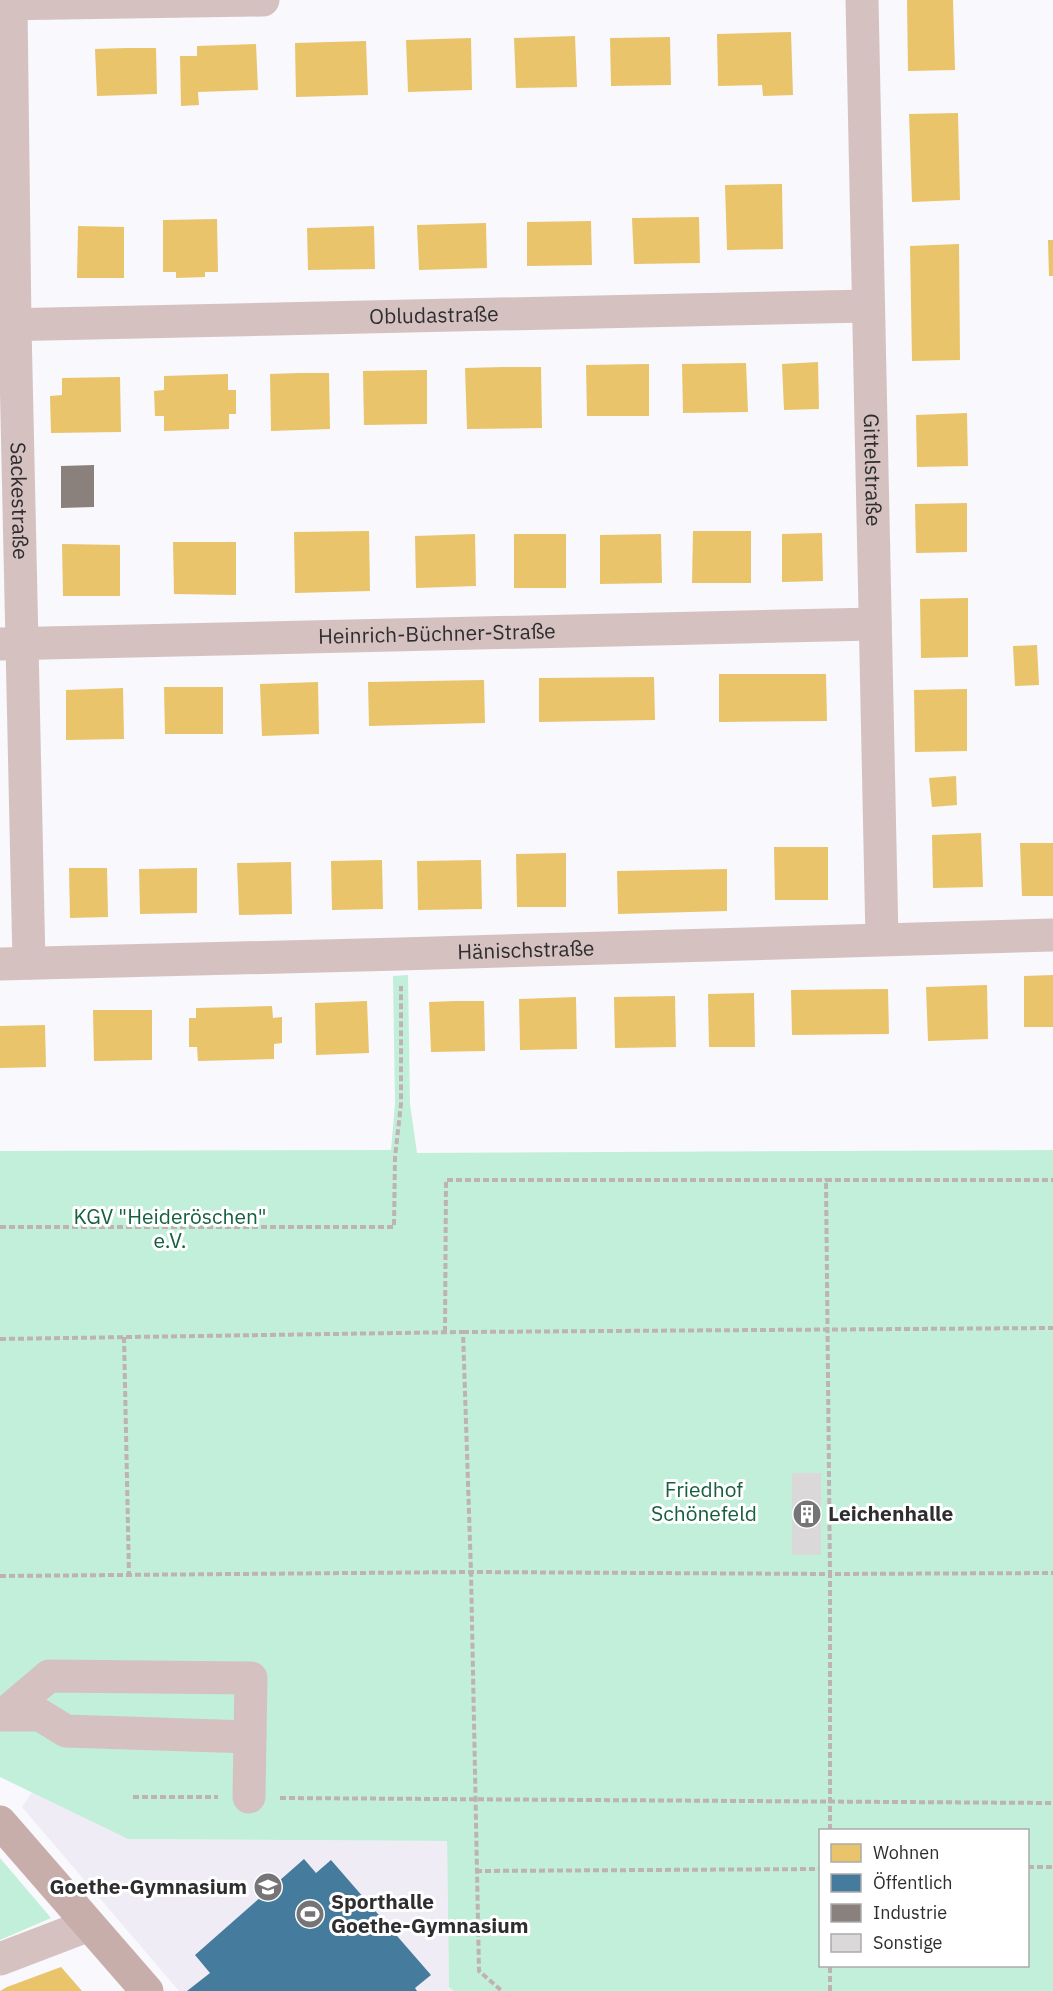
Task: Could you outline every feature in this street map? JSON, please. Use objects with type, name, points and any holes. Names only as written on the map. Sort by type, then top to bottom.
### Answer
[{"type":"main road","points":[[0,1822],[147,1991]]},
{"type":"street","points":[[22,3],[263,0]]},
{"type":"street","name":"Gittelstraße","points":[[862,0],[882,939]]},
{"type":"street","name":"Sackestraße","points":[[15,963],[8,325],[22,3]]},
{"type":"street","name":"Obludastraße","points":[[8,325],[868,306]]},
{"type":"street","name":"Heinrich-Büchner-Straße","points":[[11,644],[875,624]]},
{"type":"street","name":"Hänischstraße","points":[[15,963],[1053,935]]},
{"type":"street","points":[[1,1713],[49,1676],[251,1677],[249,1797]]},
{"type":"street","points":[[1,1713],[40,1715],[66,1731],[250,1737]]},
{"type":"street","points":[[0,1959],[89,1925]]},
{"type":"path","points":[[0,1227],[394,1227],[395,1156],[401,1104],[400,954]]},
{"type":"path","points":[[445,1332],[446,1180],[1053,1180]]},
{"type":"path","points":[[826,1180],[830,1829]]},
{"type":"path","points":[[0,1339],[445,1332],[1053,1328]]},
{"type":"path","points":[[463,1332],[471,1572],[479,1971],[502,1991]]},
{"type":"path","points":[[124,1337],[129,1575]]},
{"type":"path","points":[[0,1576],[471,1572],[1053,1573]]},
{"type":"path","points":[[133,1797],[1053,1803]]},
{"type":"path","points":[[1029,1867],[1053,1867]]},
{"type":"path","points":[[476,1871],[819,1869]]},
{"type":"path","points":[[830,1967],[830,1991]]},
{"type":"shaded area","name":"Goethe-Gymnasium","points":[[32,1792],[128,1839],[447,1841],[449,1987],[454,1991],[179,1991],[22,1807]]},
{"type":"green space","name":"Friedhof Schönefeld","points":[[408,975],[410,1104],[417,1153],[1053,1150],[1053,1991],[454,1991],[449,1987],[447,1841],[128,1839],[0,1777],[0,1151],[391,1150],[395,1104],[393,976]]},
{"type":"green space","points":[[0,1858],[51,1918],[0,1940]]},
{"type":"building: Wohnen","points":[[907,0],[953,0],[955,70],[908,71]]},
{"type":"building: Wohnen","points":[[791,32],[793,95],[763,96],[762,85],[718,86],[717,34]]},
{"type":"building: Wohnen","points":[[575,36],[577,87],[516,88],[514,38]]},
{"type":"building: Wohnen","points":[[670,37],[671,85],[611,86],[610,38]]},
{"type":"building: Wohnen","points":[[471,38],[472,90],[408,92],[406,40]]},
{"type":"building: Wohnen","points":[[366,41],[368,95],[296,97],[295,43]]},
{"type":"building: Wohnen","points":[[256,44],[258,90],[198,92],[199,105],[181,106],[180,56],[197,56],[197,46]]},
{"type":"building: Wohnen","points":[[156,48],[157,94],[97,96],[95,49]]},
{"type":"building: Wohnen","points":[[958,113],[960,200],[912,202],[909,114]]},
{"type":"building: Wohnen","points":[[782,184],[783,249],[727,250],[725,185]]},
{"type":"building: Wohnen","points":[[699,217],[700,263],[634,264],[632,218]]},
{"type":"building: Wohnen","points":[[217,219],[218,272],[205,272],[205,277],[176,278],[176,272],[163,272],[163,220]]},
{"type":"building: Wohnen","points":[[591,221],[592,265],[527,266],[527,222]]},
{"type":"building: Wohnen","points":[[486,223],[487,268],[419,270],[417,225]]},
{"type":"building: Wohnen","points":[[78,226],[124,227],[124,278],[77,278]]},
{"type":"building: Wohnen","points":[[374,226],[375,269],[308,270],[307,228]]},
{"type":"building: Wohnen","points":[[1048,240],[1053,240],[1053,276],[1049,276]]},
{"type":"building: Wohnen","points":[[959,244],[960,360],[912,361],[910,246]]},
{"type":"building: Wohnen","points":[[818,362],[819,409],[784,410],[782,364]]},
{"type":"building: Wohnen","points":[[746,363],[748,412],[683,413],[682,364]]},
{"type":"building: Wohnen","points":[[649,364],[649,416],[587,416],[586,365]]},
{"type":"building: Wohnen","points":[[541,367],[542,428],[467,429],[465,368]]},
{"type":"building: Wohnen","points":[[427,370],[427,424],[364,425],[363,371]]},
{"type":"building: Wohnen","points":[[329,373],[330,429],[271,431],[270,374]]},
{"type":"building: Wohnen","points":[[228,374],[228,390],[236,390],[236,414],[229,414],[229,429],[164,431],[164,416],[155,416],[154,391],[164,390],[164,376]]},
{"type":"building: Wohnen","points":[[120,377],[121,432],[51,433],[50,396],[62,395],[62,378]]},
{"type":"building: Wohnen","points":[[967,413],[968,466],[917,467],[916,415]]},
{"type":"building: Wohnen","points":[[967,503],[967,552],[916,553],[915,504]]},
{"type":"building: Wohnen","points":[[369,531],[370,591],[295,593],[294,532]]},
{"type":"building: Wohnen","points":[[693,531],[751,531],[751,583],[692,583]]},
{"type":"building: Wohnen","points":[[822,533],[823,581],[782,582],[782,534]]},
{"type":"building: Wohnen","points":[[475,534],[476,586],[416,588],[415,536]]},
{"type":"building: Wohnen","points":[[514,534],[566,534],[566,588],[514,588]]},
{"type":"building: Wohnen","points":[[661,534],[662,583],[600,584],[600,535]]},
{"type":"building: Wohnen","points":[[173,542],[236,542],[236,595],[174,594]]},
{"type":"building: Wohnen","points":[[62,544],[120,545],[120,596],[63,596]]},
{"type":"building: Wohnen","points":[[968,598],[968,657],[921,658],[920,599]]},
{"type":"building: Wohnen","points":[[1037,645],[1039,685],[1015,686],[1013,646]]},
{"type":"building: Wohnen","points":[[719,674],[826,674],[827,721],[719,722]]},
{"type":"building: Wohnen","points":[[654,677],[655,720],[539,722],[539,678]]},
{"type":"building: Wohnen","points":[[484,680],[485,723],[369,726],[368,682]]},
{"type":"building: Wohnen","points":[[318,682],[319,734],[262,736],[260,684]]},
{"type":"building: Wohnen","points":[[164,687],[223,687],[223,734],[165,734]]},
{"type":"building: Wohnen","points":[[123,688],[124,739],[66,740],[66,690]]},
{"type":"building: Wohnen","points":[[967,689],[967,751],[915,752],[914,690]]},
{"type":"building: Wohnen","points":[[956,776],[957,805],[932,807],[929,778]]},
{"type":"building: Wohnen","points":[[981,833],[983,887],[933,888],[932,835]]},
{"type":"building: Wohnen","points":[[1020,843],[1053,843],[1053,896],[1022,896]]},
{"type":"building: Wohnen","points":[[774,847],[828,847],[828,900],[775,900]]},
{"type":"building: Wohnen","points":[[566,853],[566,907],[517,907],[516,854]]},
{"type":"building: Wohnen","points":[[382,860],[383,909],[332,910],[331,861]]},
{"type":"building: Wohnen","points":[[481,860],[482,909],[418,910],[417,861]]},
{"type":"building: Wohnen","points":[[291,862],[292,914],[239,915],[237,863]]},
{"type":"building: Wohnen","points":[[69,868],[107,868],[108,917],[70,918]]},
{"type":"building: Wohnen","points":[[197,868],[197,913],[140,914],[139,869]]},
{"type":"building: Wohnen","points":[[727,869],[727,911],[618,914],[617,871]]},
{"type":"building: Wohnen","points":[[1053,975],[1053,1027],[1024,1027],[1024,976]]},
{"type":"building: Wohnen","points":[[987,985],[988,1039],[928,1041],[926,987]]},
{"type":"building: Wohnen","points":[[888,989],[889,1034],[792,1035],[791,990]]},
{"type":"building: Wohnen","points":[[754,993],[755,1047],[709,1047],[708,994]]},
{"type":"building: Wohnen","points":[[675,996],[676,1047],[615,1048],[614,997]]},
{"type":"building: Wohnen","points":[[576,997],[577,1049],[520,1050],[519,999]]},
{"type":"building: Wohnen","points":[[367,1001],[369,1053],[316,1055],[315,1003]]},
{"type":"building: Wohnen","points":[[484,1001],[485,1051],[431,1052],[429,1002]]},
{"type":"building: Wohnen","points":[[272,1006],[273,1018],[282,1017],[282,1043],[274,1044],[274,1059],[198,1061],[197,1047],[189,1047],[189,1018],[196,1018],[196,1008]]},
{"type":"building: Wohnen","points":[[93,1010],[152,1010],[152,1060],[94,1061]]},
{"type":"building: Wohnen","points":[[45,1025],[46,1067],[0,1068],[0,1026]]},
{"type":"building: Wohnen","points":[[61,1967],[82,1991],[0,1991],[7,1987]]},
{"type":"building: Öffentlich","name":"Sporthalle Goethe-Gymnasium","points":[[304,1859],[316,1873],[331,1860],[431,1975],[415,1988],[417,1991],[187,1991],[210,1973],[195,1955]]},
{"type":"building: Industrie","points":[[94,465],[94,507],[61,508],[61,466]]},
{"type":"building: Sonstige","name":"Leichenhalle","points":[[792,1473],[821,1473],[821,1555],[792,1555]]},
{"type":"place","name":"Leichenhalle","points":[[807,1514]]},
{"type":"place","name":"Goethe-Gymnasium","points":[[268,1887]]},
{"type":"place","name":"Sporthalle Goethe-Gymnasium","points":[[310,1914]]},
{"type":"park label","name":"KGV \"Heideröschen\" e.V.","points":[[170,1229]]}]
